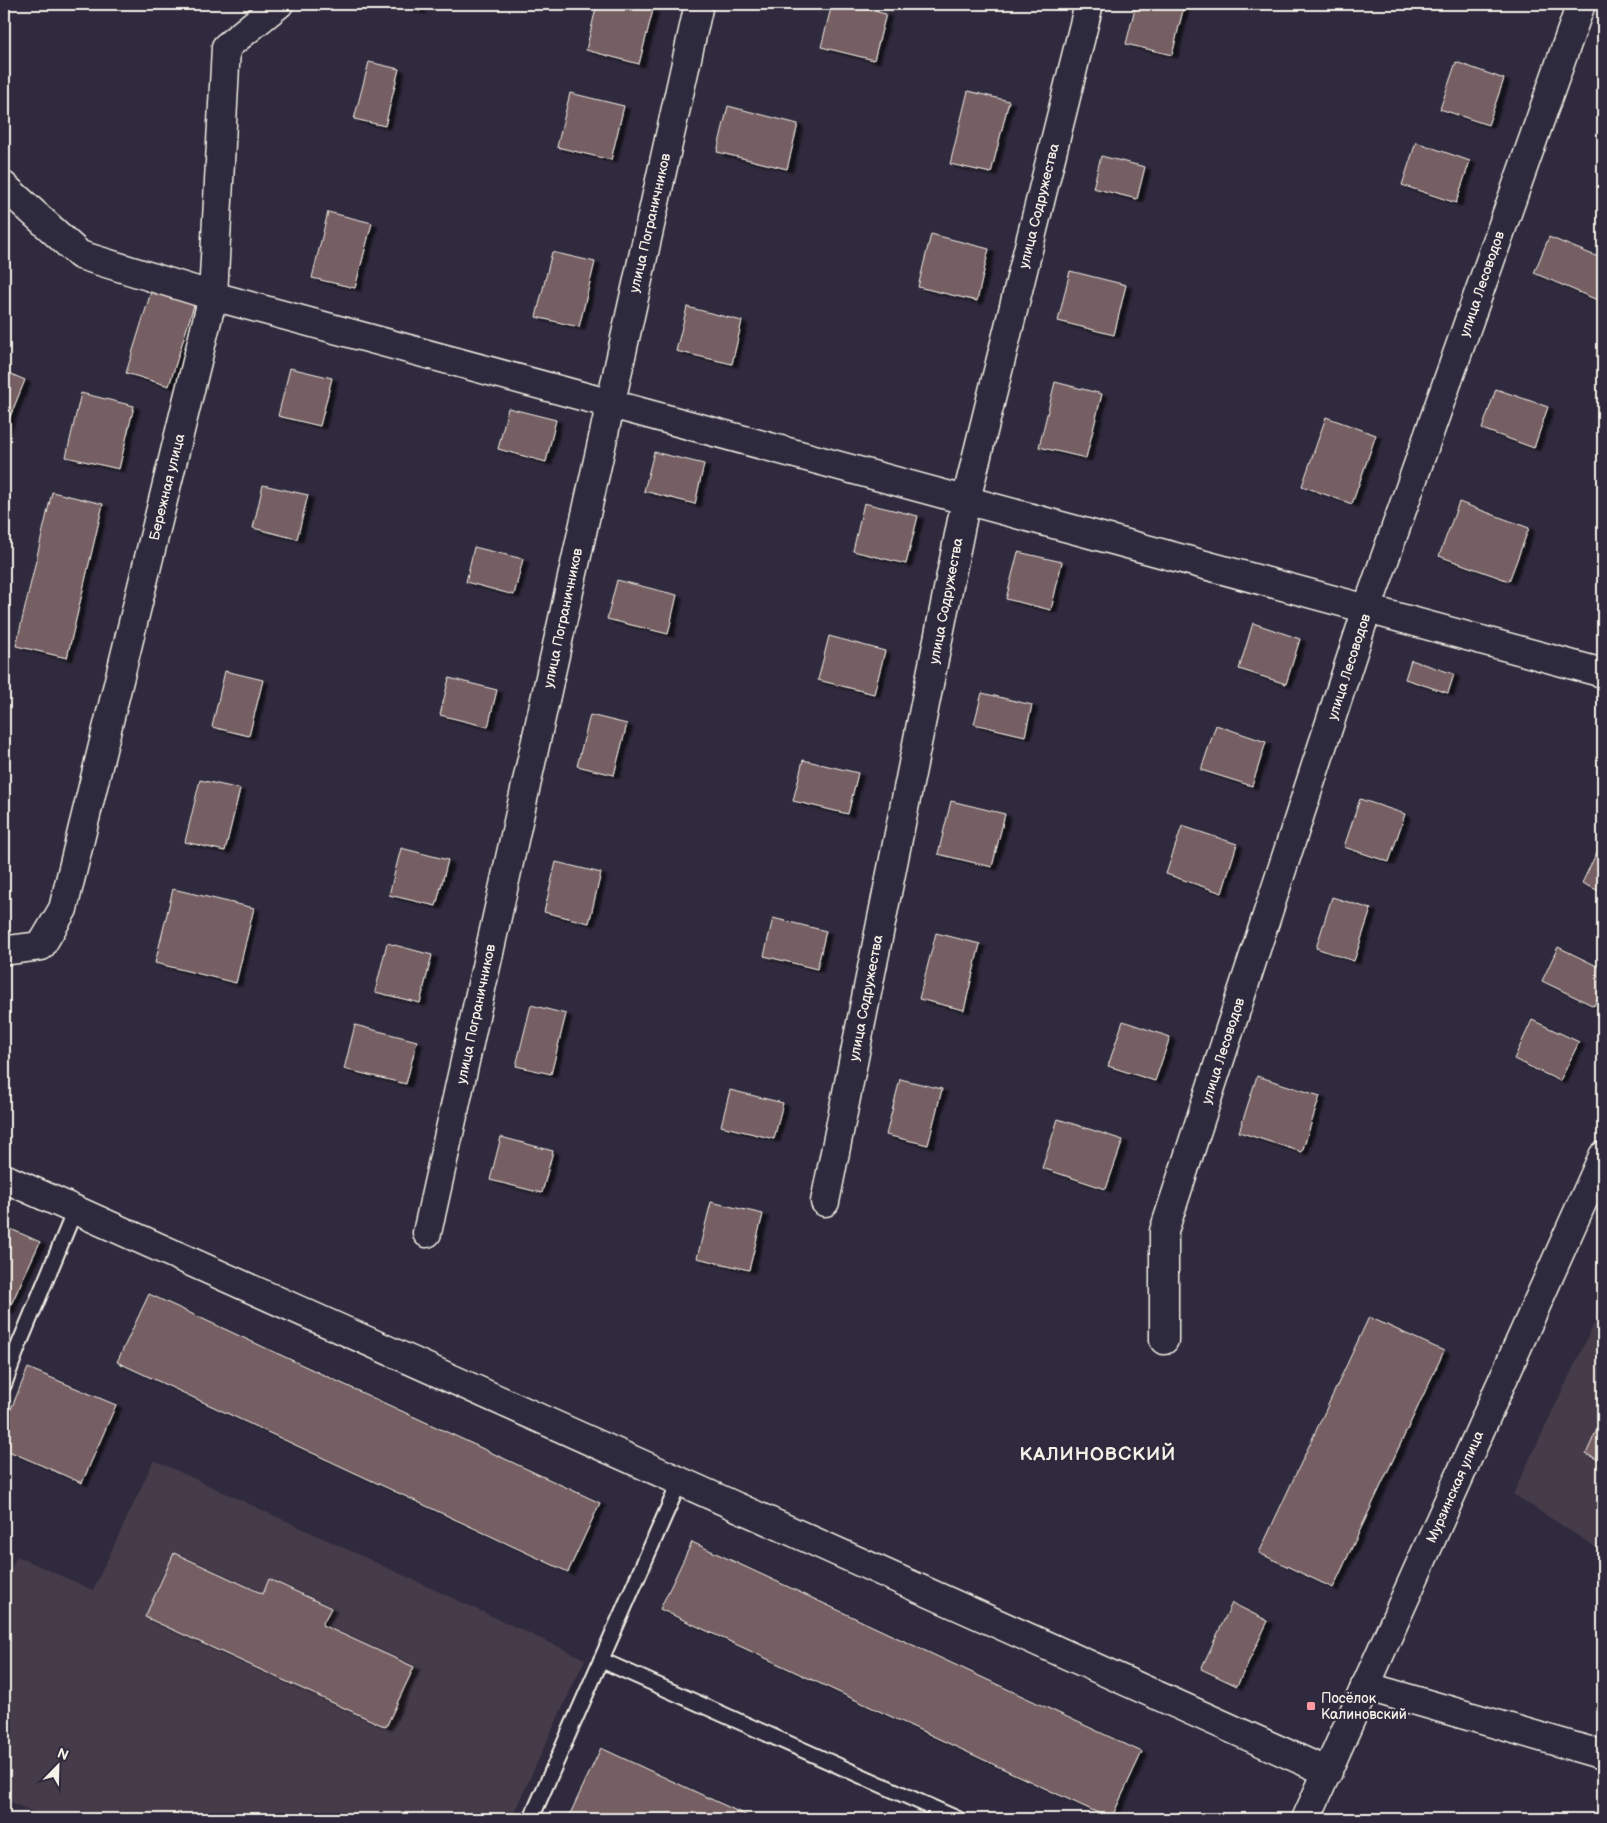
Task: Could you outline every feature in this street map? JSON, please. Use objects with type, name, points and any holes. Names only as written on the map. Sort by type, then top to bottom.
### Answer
[{"type":"street","name":"Бережная улица","points":[[4,948],[8,950],[40,946],[63,909],[213,296],[226,46],[279,4]]},
{"type":"street","name":"улица Пограничников","points":[[428,1233],[699,4]]},
{"type":"street","name":"улица Содружества","points":[[825,1202],[966,500],[1089,4]]},
{"type":"street","name":"улица Лесоводов","points":[[1164,1340],[1164,1231],[1368,609],[1581,4]]},
{"type":"street","points":[[4,186],[80,255],[213,296],[1603,673]]},
{"type":"street","name":"Мурзинская улица","points":[[1306,1819],[1603,1156]]},
{"type":"street","points":[[4,1178],[1328,1772]]},
{"type":"street","points":[[1365,1686],[1603,1755]]},
{"type":"lane","points":[[4,1385],[18,1346],[75,1210]]},
{"type":"lane","points":[[531,1819],[680,1481]]},
{"type":"lane","points":[[601,1660],[958,1819]]},
{"type":"shaded area","points":[[1603,1305],[1603,1552],[1513,1494]]},
{"type":"shaded area","points":[[154,1460],[585,1659],[511,1819],[48,1819],[4,1799],[4,1584],[17,1556],[93,1590]]},
{"type":"building","points":[[392,4],[421,4],[420,11]]},
{"type":"building","points":[[597,4],[628,4],[653,10],[639,64],[586,50]]},
{"type":"building","points":[[832,4],[844,4],[886,14],[874,60],[821,47]]},
{"type":"building","points":[[1136,4],[1176,4],[1184,6],[1172,55],[1126,44]]},
{"type":"building","points":[[369,62],[399,69],[385,126],[354,119]]},
{"type":"building","points":[[1456,62],[1504,79],[1488,125],[1440,109]]},
{"type":"building","points":[[968,91],[1009,101],[991,173],[950,164]]},
{"type":"building","points":[[570,93],[624,106],[611,160],[557,147]]},
{"type":"building","points":[[728,106],[798,124],[787,169],[717,152]]},
{"type":"building","points":[[1416,142],[1470,161],[1456,203],[1402,185]]},
{"type":"building","points":[[1101,156],[1145,167],[1137,199],[1093,188]]},
{"type":"building","points":[[328,212],[372,223],[355,288],[312,278]]},
{"type":"building","points":[[931,234],[989,249],[977,301],[918,287]]},
{"type":"building","points":[[1549,237],[1603,259],[1602,302],[1534,273]]},
{"type":"building","points":[[552,252],[595,262],[579,327],[536,317]]},
{"type":"building","points":[[1070,271],[1126,285],[1114,335],[1058,321]]},
{"type":"building","points":[[151,292],[194,305],[169,386],[126,373]]},
{"type":"building","points":[[687,307],[742,321],[732,364],[676,351]]},
{"type":"building","points":[[290,368],[332,378],[320,426],[278,416]]},
{"type":"building","points":[[4,371],[25,380],[5,429],[4,429]]},
{"type":"building","points":[[1055,382],[1102,394],[1086,458],[1039,447]]},
{"type":"building","points":[[1496,389],[1548,407],[1534,448],[1482,429]]},
{"type":"building","points":[[81,393],[134,406],[119,469],[66,457]]},
{"type":"building","points":[[508,408],[556,420],[546,462],[498,449]]},
{"type":"building","points":[[1326,417],[1376,435],[1352,504],[1302,486]]},
{"type":"building","points":[[654,452],[704,464],[695,504],[644,491]]},
{"type":"building","points":[[263,485],[308,495],[297,539],[253,528]]},
{"type":"building","points":[[52,492],[103,504],[67,658],[16,646]]},
{"type":"building","points":[[1459,502],[1529,528],[1509,581],[1439,556]]},
{"type":"building","points":[[864,503],[918,516],[906,564],[853,551]]},
{"type":"building","points":[[474,547],[523,559],[514,595],[466,582]]},
{"type":"building","points":[[1018,552],[1062,562],[1051,610],[1006,599]]},
{"type":"building","points":[[617,580],[677,595],[668,634],[607,619]]},
{"type":"building","points":[[1253,623],[1300,639],[1286,684],[1239,669]]},
{"type":"building","points":[[829,636],[885,651],[874,694],[818,680]]},
{"type":"building","points":[[1411,660],[1454,674],[1448,693],[1405,679]]},
{"type":"building","points":[[225,671],[263,680],[249,736],[212,727]]},
{"type":"building","points":[[449,678],[497,690],[488,727],[440,715]]},
{"type":"building","points":[[982,693],[1032,705],[1025,736],[974,724]]},
{"type":"building","points":[[590,715],[627,724],[614,775],[577,766]]},
{"type":"building","points":[[1216,725],[1266,742],[1252,786],[1201,770]]},
{"type":"building","points":[[803,760],[858,773],[848,814],[793,801]]},
{"type":"building","points":[[200,780],[240,789],[225,851],[185,842]]},
{"type":"building","points":[[1360,799],[1405,814],[1389,862],[1344,847]]},
{"type":"building","points":[[951,801],[1005,814],[992,867],[938,854]]},
{"type":"building","points":[[1182,826],[1237,844],[1222,893],[1166,874]]},
{"type":"building","points":[[1601,844],[1603,845],[1603,893],[1582,883]]},
{"type":"building","points":[[401,848],[448,860],[436,906],[389,895]]},
{"type":"building","points":[[556,862],[601,873],[589,923],[544,912]]},
{"type":"building","points":[[173,889],[254,908],[236,983],[155,963]]},
{"type":"building","points":[[1332,897],[1371,909],[1354,961],[1316,948]]},
{"type":"building","points":[[773,918],[826,931],[817,969],[764,956]]},
{"type":"building","points":[[936,933],[980,944],[964,1010],[919,999]]},
{"type":"building","points":[[387,943],[432,955],[420,1003],[375,992]]},
{"type":"building","points":[[1558,947],[1603,969],[1603,987],[1594,1006],[1542,981]]},
{"type":"building","points":[[531,1005],[566,1014],[551,1074],[516,1066]]},
{"type":"building","points":[[1532,1020],[1579,1042],[1560,1081],[1514,1059]]},
{"type":"building","points":[[1123,1021],[1170,1037],[1155,1081],[1108,1066]]},
{"type":"building","points":[[355,1025],[417,1041],[406,1084],[344,1069]]},
{"type":"building","points":[[1257,1076],[1320,1096],[1302,1152],[1239,1132]]},
{"type":"building","points":[[900,1079],[942,1089],[928,1145],[886,1135]]},
{"type":"building","points":[[730,1090],[783,1103],[774,1139],[721,1126]]},
{"type":"building","points":[[1058,1119],[1123,1140],[1106,1189],[1042,1168]]},
{"type":"building","points":[[501,1137],[553,1151],[542,1193],[490,1180]]},
{"type":"building","points":[[711,1202],[763,1214],[749,1270],[697,1258]]},
{"type":"building","points":[[4,1226],[40,1242],[8,1311],[4,1309]]},
{"type":"building","points":[[149,1294],[600,1503],[568,1572],[117,1362]]},
{"type":"building","points":[[1369,1317],[1444,1351],[1333,1588],[1259,1553]]},
{"type":"building","points":[[28,1368],[116,1405],[82,1483],[4,1449],[4,1426]]},
{"type":"building","points":[[1603,1416],[1603,1462],[1586,1454]]},
{"type":"building","points":[[692,1542],[1142,1752],[1111,1819],[660,1609]]},
{"type":"building","points":[[174,1553],[263,1594],[269,1579],[331,1608],[322,1625],[414,1667],[386,1727],[145,1617]]},
{"type":"building","points":[[1232,1603],[1268,1621],[1237,1686],[1201,1669]]},
{"type":"building","points":[[601,1748],[754,1819],[576,1819],[569,1816]]},
{"type":"place","name":"Посёлок Калиновский","points":[[1311,1706]]},
{"type":"district","name":"КАЛИНОВСКИЙ","points":[[1098,1454]]}]
